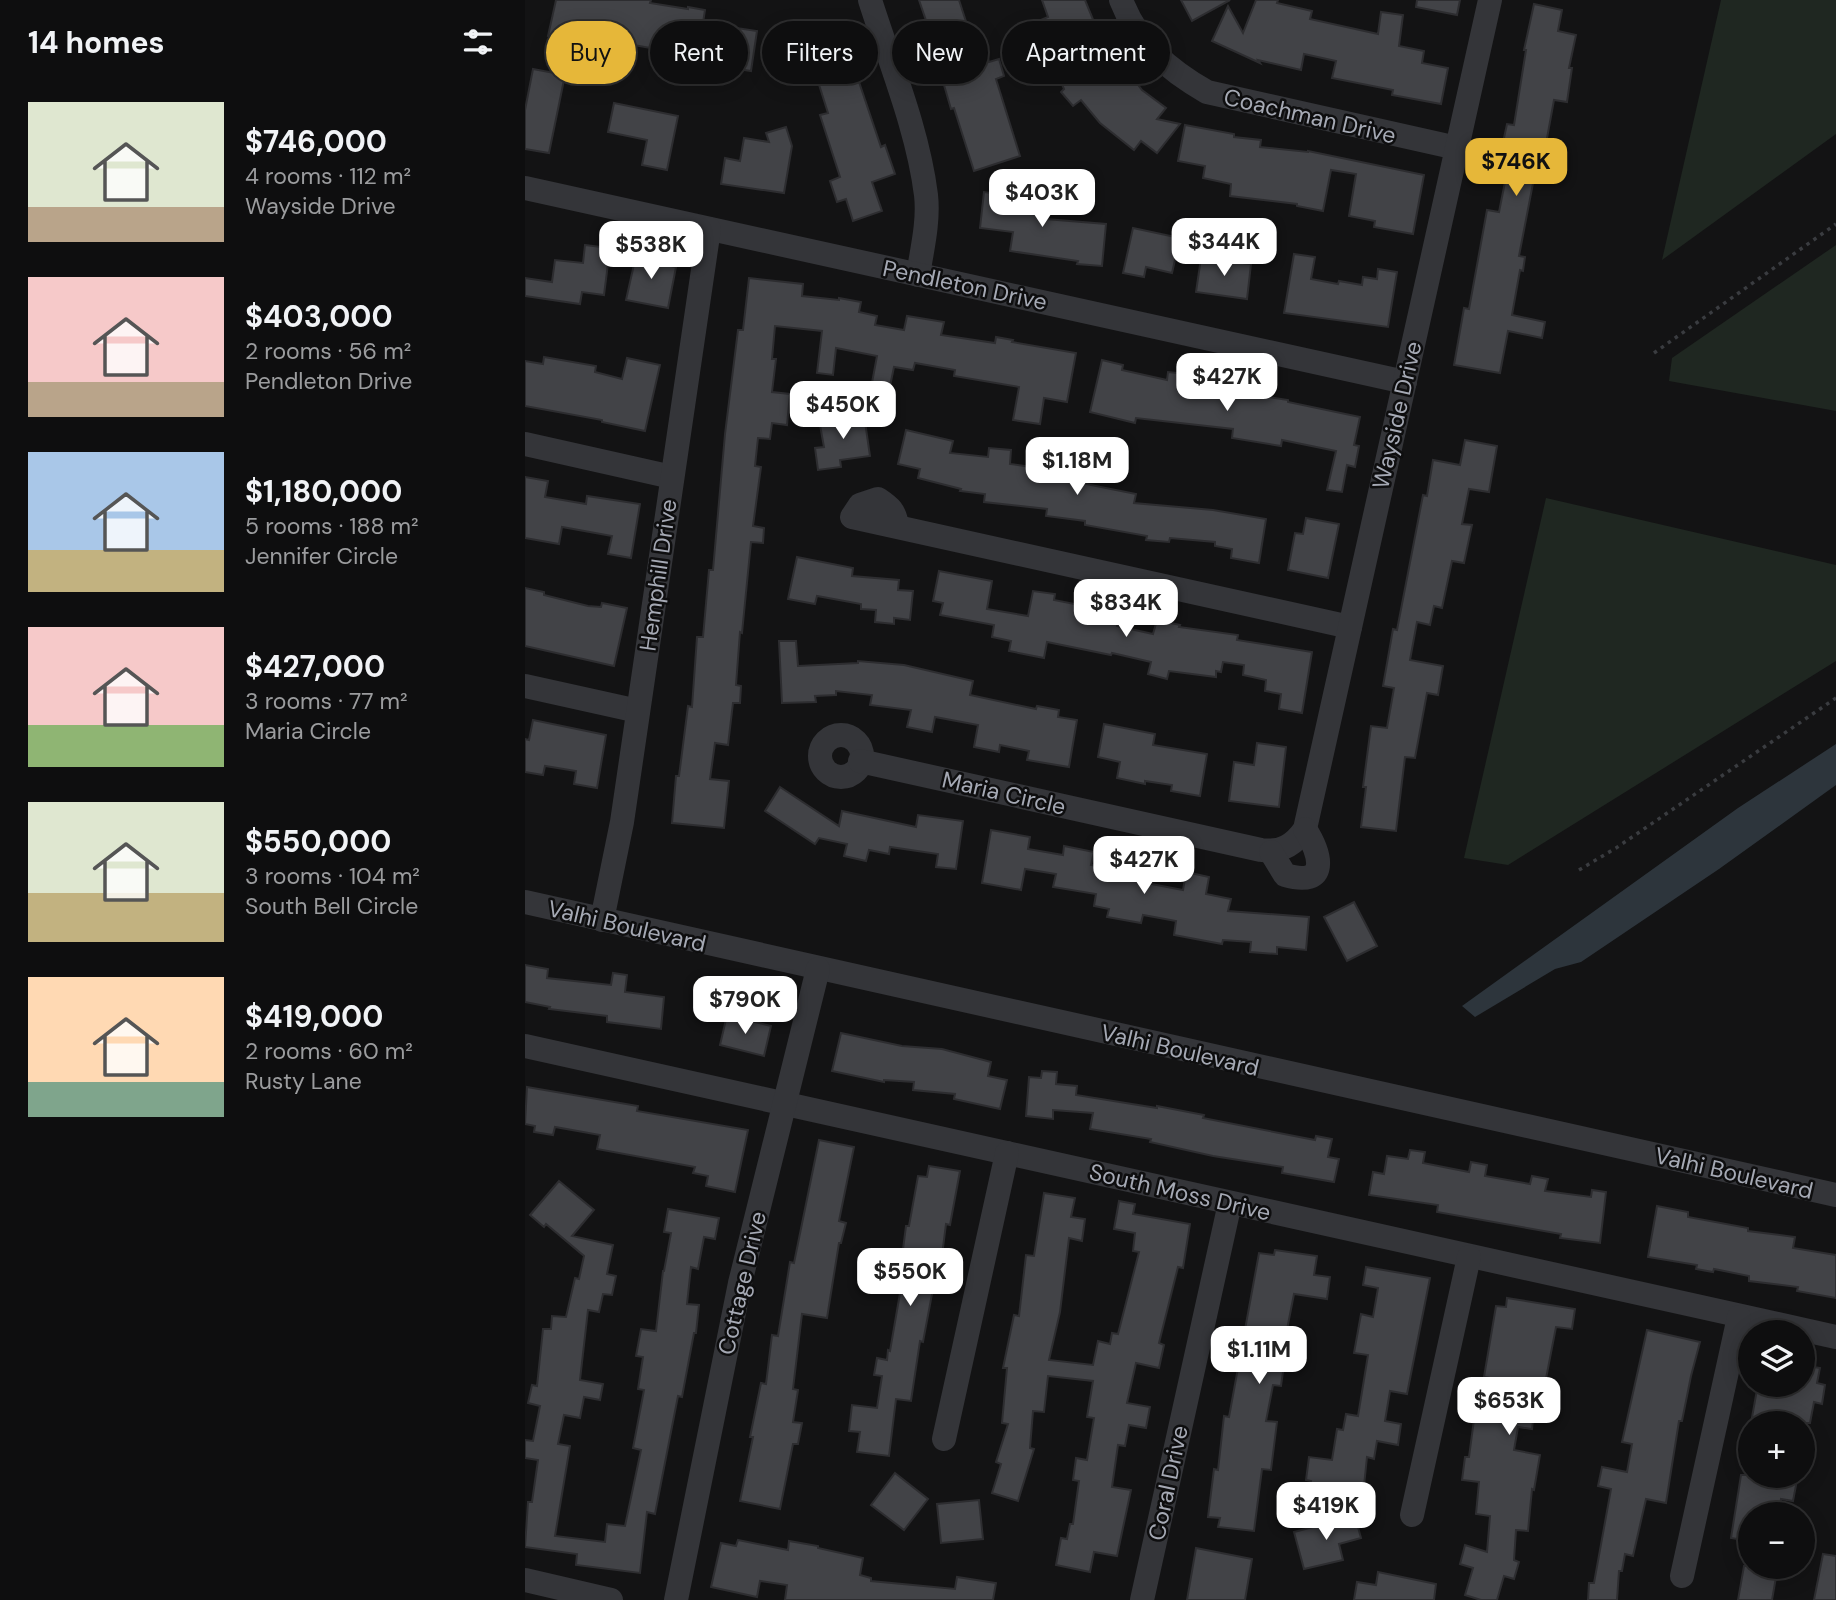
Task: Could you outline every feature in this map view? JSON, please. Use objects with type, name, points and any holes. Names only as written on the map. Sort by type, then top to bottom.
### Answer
[{"type":"street","points":[[870,0],[915,142],[927,197],[918,275]]},
{"type":"street","name":"Coachman Drive","points":[[1121,0],[1128,18],[1152,51],[1178,75],[1207,92],[1457,148]]},
{"type":"street","name":"Wayside Drive","points":[[1305,829],[1490,0]]},
{"type":"street","name":"Pendleton Drive","points":[[525,188],[1405,383]]},
{"type":"street","name":"Hemphill Drive","points":[[603,920],[622,822],[709,229]]},
{"type":"street","points":[[525,444],[672,477]]},
{"type":"street","points":[[852,517],[1350,627]]},
{"type":"street","points":[[525,686],[638,711]]},
{"type":"street","name":"Maria Circle","points":[[860,761],[1271,852]]},
{"type":"street","points":[[1305,829],[1320,859],[1318,868],[1311,876],[1299,879],[1285,876],[1271,852],[1287,848],[1305,829]]},
{"type":"street","name":"Valhi Boulevard","points":[[525,902],[1836,1195]]},
{"type":"street","name":"Cottage Drive","points":[[677,1600],[740,1283],[818,969]]},
{"type":"street","name":"South Moss Drive","points":[[525,1046],[1739,1317],[1836,1336]]},
{"type":"street","points":[[944,1439],[1007,1153]]},
{"type":"street","name":"Coral Drive","points":[[1142,1600],[1230,1203]]},
{"type":"street","points":[[1412,1515],[1469,1257]]},
{"type":"street","points":[[1682,1576],[1739,1317]]},
{"type":"street","points":[[525,1580],[611,1600]]},
{"type":"path","points":[[1654,353],[1836,224]]},
{"type":"path","points":[[1579,870],[1616,848],[1836,698]]},
{"type":"shaded area","points":[[1721,0],[1836,0],[1836,134],[1662,260]]},
{"type":"shaded area","points":[[1836,245],[1836,411],[1669,381],[1672,358]]},
{"type":"shaded area","points":[[1546,498],[1836,565],[1836,661],[1508,865],[1464,858]]},
{"type":"shaded area","points":[[1836,744],[1836,785],[1719,869],[1581,962],[1555,969],[1475,1017],[1462,1006],[1738,808]]},
{"type":"building","points":[[556,0],[651,0],[650,3],[705,10],[703,21],[650,21],[650,48],[636,45],[636,21],[551,21]]},
{"type":"building","points":[[919,0],[959,0],[966,21],[926,21]]},
{"type":"building","points":[[1042,0],[1085,0],[1094,21],[1038,21],[1048,17]]},
{"type":"building","points":[[1181,0],[1230,0],[1192,21]]},
{"type":"building","points":[[1256,0],[1278,0],[1277,3],[1312,11],[1310,19],[1378,34],[1381,12],[1403,15],[1399,46],[1424,51],[1422,63],[1448,68],[1441,104],[1392,95],[1393,90],[1332,78],[1336,61],[1304,54],[1301,70],[1258,60],[1260,63],[1212,41],[1228,6],[1243,33]]},
{"type":"building","points":[[1417,0],[1460,0],[1457,15],[1416,7]]},
{"type":"building","points":[[1534,4],[1562,10],[1558,31],[1576,35],[1569,68],[1572,68],[1567,102],[1554,100],[1543,160],[1546,161],[1543,179],[1534,178],[1519,256],[1525,257],[1523,271],[1520,270],[1512,315],[1545,322],[1542,338],[1508,331],[1500,373],[1454,365],[1464,308],[1469,309],[1487,210],[1499,212],[1507,172],[1497,170],[1507,124],[1514,125],[1524,50]]},
{"type":"building","points":[[748,30],[757,31],[751,71],[748,71]]},
{"type":"building","points":[[988,58],[989,62],[999,59],[1002,77],[996,79],[1020,156],[974,171],[944,85],[988,84]]},
{"type":"building","points":[[533,69],[546,71],[546,84],[563,84],[549,153],[525,149],[525,110]]},
{"type":"building","points":[[819,84],[860,84],[881,147],[885,145],[895,174],[872,182],[882,211],[853,221],[846,199],[837,202],[830,181],[840,177],[820,115],[828,113]]},
{"type":"building","points":[[1062,84],[1138,84],[1166,108],[1157,119],[1180,124],[1157,153],[1141,141],[1134,150],[1100,123],[1081,100],[1073,106],[1061,92],[1064,89]]},
{"type":"building","points":[[614,103],[678,116],[667,170],[642,165],[647,140],[608,132]]},
{"type":"building","points":[[1185,125],[1234,134],[1234,137],[1261,140],[1260,147],[1308,151],[1424,175],[1413,234],[1374,227],[1375,221],[1349,216],[1356,174],[1331,170],[1323,211],[1297,204],[1230,196],[1231,184],[1203,178],[1205,166],[1178,161]]},
{"type":"building","points":[[786,127],[792,146],[784,193],[721,184],[725,158],[740,161],[744,138],[769,142],[766,133]]},
{"type":"building","points":[[1016,188],[1040,192],[1039,205],[1047,206],[1046,219],[1106,224],[1102,266],[1010,251],[1013,232],[980,228],[984,192],[1015,196]]},
{"type":"building","points":[[1133,228],[1180,238],[1172,273],[1146,267],[1144,277],[1123,273]]},
{"type":"building","points":[[585,245],[610,248],[604,295],[582,292],[580,304],[525,296],[525,278],[552,282],[555,260],[583,263]]},
{"type":"building","points":[[637,251],[664,256],[662,264],[676,267],[668,308],[626,300]]},
{"type":"building","points":[[1294,254],[1315,257],[1311,279],[1338,284],[1339,281],[1362,285],[1363,277],[1377,279],[1378,269],[1397,272],[1388,327],[1284,313]]},
{"type":"building","points":[[1201,258],[1251,264],[1247,299],[1196,292]]},
{"type":"building","points":[[749,278],[803,284],[802,296],[861,302],[859,312],[877,316],[875,325],[904,330],[907,316],[944,322],[941,335],[995,343],[996,337],[1076,353],[1067,402],[1044,398],[1040,424],[1013,420],[1019,387],[954,376],[955,370],[915,363],[913,370],[894,367],[889,391],[871,388],[877,356],[836,348],[833,375],[817,373],[822,331],[775,326],[772,359],[776,359],[772,392],[790,394],[787,425],[772,423],[770,439],[758,438],[755,466],[761,467],[753,526],[764,528],[763,543],[751,542],[736,685],[741,686],[740,703],[733,703],[728,745],[715,743],[710,779],[729,781],[724,828],[672,823],[676,776],[679,776],[688,706],[692,707],[697,637],[703,637],[709,570],[713,570],[725,434],[738,330],[743,330]]},
{"type":"building","points":[[544,357],[596,366],[595,372],[622,379],[627,358],[660,365],[645,431],[525,406],[525,361],[543,364]]},
{"type":"building","points":[[1102,360],[1123,365],[1122,370],[1167,380],[1168,372],[1197,375],[1196,386],[1288,400],[1360,417],[1354,445],[1359,446],[1355,467],[1347,465],[1342,492],[1327,490],[1336,451],[1282,440],[1281,446],[1232,438],[1233,429],[1136,418],[1135,423],[1090,412]]},
{"type":"building","points":[[863,408],[870,456],[840,460],[841,467],[818,470],[815,448],[824,447],[820,425],[848,420],[847,411]]},
{"type":"building","points":[[906,430],[953,441],[950,453],[988,457],[989,448],[1011,450],[1010,464],[1046,469],[1047,460],[1068,463],[1066,475],[1076,476],[1076,482],[1136,494],[1134,503],[1213,510],[1266,519],[1259,563],[1231,558],[1232,549],[1215,546],[1215,542],[1170,538],[1169,542],[1146,540],[1147,536],[1085,525],[1085,521],[1046,516],[1047,509],[984,502],[985,494],[960,491],[961,489],[918,478],[920,469],[898,464]]},
{"type":"building","points":[[1465,440],[1497,446],[1489,492],[1469,489],[1462,524],[1472,525],[1464,563],[1452,561],[1442,608],[1434,606],[1430,625],[1417,622],[1410,660],[1443,666],[1438,695],[1427,693],[1415,758],[1405,757],[1396,831],[1361,827],[1371,726],[1387,728],[1394,688],[1383,686],[1393,629],[1397,630],[1423,495],[1427,496],[1433,460],[1460,465]]},
{"type":"building","points":[[525,477],[548,481],[545,497],[586,504],[587,496],[640,504],[631,558],[608,554],[612,536],[562,527],[559,544],[525,538]]},
{"type":"building","points":[[1306,518],[1339,524],[1328,578],[1288,570],[1295,533],[1303,534]]},
{"type":"building","points":[[797,557],[853,568],[852,576],[899,580],[898,590],[913,591],[910,620],[894,618],[894,624],[875,622],[876,610],[861,609],[861,604],[817,596],[815,604],[788,599]]},
{"type":"building","points":[[939,571],[992,581],[987,609],[1028,616],[1033,591],[1055,594],[1054,600],[1120,613],[1117,626],[1153,634],[1157,620],[1180,625],[1179,627],[1238,635],[1237,640],[1312,652],[1302,713],[1279,709],[1281,694],[1265,691],[1266,680],[1243,675],[1244,665],[1223,662],[1221,672],[1216,671],[1216,677],[1169,671],[1167,679],[1148,674],[1151,662],[1112,653],[1111,655],[1047,642],[1044,658],[1009,651],[1011,641],[992,637],[994,625],[940,615],[943,603],[933,601]]},
{"type":"building","points":[[525,588],[588,606],[601,607],[602,603],[627,608],[614,666],[525,646]]},
{"type":"building","points":[[779,641],[796,641],[798,666],[858,661],[904,665],[973,681],[970,695],[1036,709],[1037,706],[1059,710],[1058,717],[1077,720],[1069,767],[1027,760],[1029,751],[1000,745],[999,752],[974,747],[978,725],[935,717],[932,732],[907,727],[911,710],[870,705],[872,695],[836,691],[836,695],[815,696],[816,702],[782,703]]},
{"type":"building","points":[[533,720],[606,735],[597,788],[574,784],[576,771],[545,766],[543,775],[525,772],[525,739],[529,740]]},
{"type":"building","points":[[1104,724],[1155,734],[1153,745],[1207,754],[1200,796],[1171,791],[1172,785],[1145,781],[1145,784],[1117,778],[1120,762],[1098,757]]},
{"type":"building","points":[[1257,743],[1286,747],[1279,807],[1229,801],[1234,762],[1254,765]]},
{"type":"building","points":[[780,787],[839,826],[842,811],[916,827],[918,815],[963,821],[956,869],[936,867],[938,854],[890,847],[889,854],[869,850],[866,861],[844,856],[847,844],[819,838],[815,844],[765,811]]},
{"type":"building","points":[[991,830],[1030,837],[1028,849],[1063,855],[1064,846],[1094,852],[1091,865],[1121,870],[1123,859],[1144,862],[1141,882],[1183,890],[1186,872],[1209,877],[1206,894],[1231,899],[1228,911],[1309,917],[1306,950],[1277,947],[1277,954],[1250,952],[1251,942],[1223,940],[1222,944],[1174,935],[1176,921],[1143,915],[1141,923],[1107,917],[1109,909],[1094,906],[1096,894],[1053,887],[1056,874],[1025,869],[1021,890],[982,883]]},
{"type":"building","points":[[1354,902],[1377,946],[1347,961],[1324,917]]},
{"type":"building","points":[[525,965],[548,969],[547,978],[611,985],[613,973],[627,975],[625,992],[664,997],[661,1029],[607,1022],[607,1016],[549,1009],[550,1007],[525,1002]]},
{"type":"building","points":[[727,1015],[771,1026],[764,1056],[720,1045]]},
{"type":"building","points":[[841,1033],[902,1046],[942,1049],[991,1062],[988,1076],[1007,1080],[1000,1109],[954,1099],[955,1094],[913,1090],[914,1082],[884,1082],[832,1071]]},
{"type":"building","points":[[1042,1071],[1057,1072],[1056,1084],[1077,1086],[1076,1095],[1157,1106],[1315,1140],[1316,1136],[1332,1139],[1328,1157],[1339,1159],[1334,1182],[1282,1173],[1283,1167],[1213,1156],[1150,1142],[1151,1139],[1090,1129],[1093,1113],[1053,1110],[1053,1119],[1026,1116],[1029,1077],[1041,1078]]},
{"type":"building","points":[[527,1087],[638,1106],[637,1111],[748,1130],[735,1192],[706,1186],[708,1176],[693,1173],[695,1167],[597,1149],[600,1135],[555,1127],[553,1135],[534,1132],[535,1126],[525,1124]]},
{"type":"building","points":[[819,1140],[854,1147],[839,1221],[846,1223],[839,1243],[827,1318],[802,1314],[793,1389],[798,1390],[793,1422],[802,1423],[798,1444],[793,1444],[780,1509],[740,1501],[761,1383],[766,1384],[772,1335],[778,1336],[790,1262],[794,1263]]},
{"type":"building","points":[[1410,1150],[1425,1152],[1423,1163],[1469,1172],[1471,1162],[1487,1165],[1485,1176],[1530,1184],[1532,1176],[1548,1179],[1545,1191],[1591,1197],[1592,1190],[1606,1192],[1600,1243],[1560,1238],[1561,1234],[1437,1212],[1438,1205],[1369,1195],[1373,1172],[1384,1174],[1387,1156],[1408,1159]]},
{"type":"building","points":[[929,1166],[960,1171],[950,1225],[946,1224],[939,1279],[935,1278],[923,1342],[920,1341],[911,1401],[896,1399],[889,1456],[857,1452],[860,1432],[849,1431],[852,1405],[877,1408],[882,1376],[874,1375],[877,1358],[887,1360],[888,1350],[890,1351],[900,1293],[904,1293],[909,1258],[902,1257],[906,1226],[909,1226],[918,1176],[927,1177]]},
{"type":"building","points":[[559,1181],[594,1210],[572,1236],[613,1245],[607,1274],[616,1276],[612,1295],[603,1294],[599,1312],[588,1310],[580,1380],[603,1384],[600,1400],[584,1397],[580,1418],[564,1415],[558,1444],[570,1446],[555,1536],[605,1542],[607,1524],[625,1526],[641,1450],[633,1448],[644,1390],[638,1389],[643,1357],[636,1356],[641,1329],[656,1331],[663,1271],[671,1233],[664,1232],[668,1209],[719,1218],[715,1239],[704,1237],[698,1269],[691,1267],[687,1304],[699,1305],[696,1333],[682,1397],[678,1396],[655,1514],[647,1512],[640,1573],[576,1565],[577,1554],[525,1547],[528,1502],[532,1502],[538,1460],[525,1458],[525,1440],[533,1441],[540,1406],[528,1403],[532,1385],[537,1386],[543,1329],[551,1329],[552,1316],[566,1317],[575,1278],[579,1279],[584,1256],[546,1224],[544,1227],[530,1215]]},
{"type":"building","points":[[1044,1193],[1075,1198],[1071,1217],[1085,1219],[1082,1241],[1069,1238],[1060,1312],[1049,1360],[1093,1365],[1098,1341],[1110,1344],[1112,1333],[1118,1334],[1139,1252],[1133,1251],[1135,1233],[1114,1229],[1119,1201],[1135,1204],[1133,1214],[1190,1224],[1183,1268],[1178,1267],[1159,1343],[1164,1345],[1159,1368],[1136,1363],[1127,1403],[1150,1407],[1146,1428],[1129,1425],[1125,1446],[1118,1445],[1112,1487],[1131,1490],[1117,1556],[1094,1552],[1090,1572],[1056,1565],[1061,1538],[1067,1539],[1070,1524],[1073,1524],[1079,1481],[1073,1480],[1076,1458],[1087,1460],[1094,1418],[1087,1417],[1093,1381],[1048,1376],[1044,1412],[1033,1411],[1030,1448],[1034,1449],[1018,1501],[992,1493],[1001,1464],[996,1462],[1008,1424],[1002,1423],[1007,1368],[1003,1368],[1014,1315],[1019,1316],[1026,1255],[1034,1256]]},
{"type":"building","points":[[1657,1206],[1688,1212],[1688,1217],[1748,1228],[1748,1231],[1795,1237],[1793,1248],[1836,1255],[1836,1298],[1797,1291],[1798,1287],[1749,1281],[1749,1276],[1714,1269],[1713,1272],[1696,1269],[1697,1265],[1648,1257]]},
{"type":"building","points":[[1275,1250],[1317,1256],[1314,1275],[1330,1277],[1327,1299],[1294,1294],[1280,1365],[1284,1365],[1281,1386],[1273,1385],[1266,1421],[1277,1422],[1271,1470],[1262,1469],[1254,1531],[1218,1527],[1220,1518],[1208,1517],[1214,1469],[1218,1470],[1224,1416],[1229,1417],[1259,1253],[1274,1255]]},
{"type":"building","points":[[1366,1267],[1430,1278],[1407,1394],[1390,1391],[1385,1421],[1401,1424],[1398,1445],[1377,1441],[1374,1459],[1367,1457],[1364,1486],[1343,1484],[1340,1509],[1308,1505],[1311,1481],[1306,1480],[1309,1457],[1332,1460],[1337,1429],[1343,1430],[1346,1414],[1358,1416],[1368,1355],[1354,1353],[1361,1314],[1373,1317],[1378,1288],[1363,1285]]},
{"type":"building","points":[[1507,1298],[1575,1309],[1572,1329],[1556,1327],[1544,1389],[1537,1387],[1532,1429],[1518,1427],[1514,1450],[1540,1455],[1534,1490],[1532,1489],[1528,1531],[1516,1530],[1514,1560],[1519,1562],[1514,1579],[1504,1576],[1497,1600],[1481,1600],[1465,1595],[1473,1568],[1460,1564],[1465,1545],[1487,1552],[1490,1516],[1476,1514],[1479,1482],[1462,1480],[1465,1457],[1469,1457],[1475,1412],[1492,1414],[1497,1379],[1484,1377],[1496,1306],[1506,1307]]},
{"type":"building","points":[[1647,1330],[1700,1342],[1682,1421],[1679,1421],[1666,1503],[1646,1499],[1633,1556],[1625,1554],[1622,1571],[1619,1571],[1617,1600],[1588,1600],[1589,1583],[1594,1583],[1611,1489],[1598,1486],[1602,1467],[1627,1472],[1632,1444],[1622,1442]]},
{"type":"building","points":[[1815,1367],[1820,1368],[1817,1383],[1825,1385],[1822,1404],[1814,1402],[1812,1411],[1753,1411],[1756,1397],[1815,1397]]},
{"type":"building","points":[[895,1473],[928,1499],[904,1530],[871,1505]]},
{"type":"building","points":[[1739,1488],[1796,1488],[1793,1501],[1781,1499],[1781,1502],[1738,1502],[1738,1539],[1731,1538]]},
{"type":"building","points":[[979,1500],[983,1539],[941,1543],[937,1504]]},
{"type":"building","points":[[1355,1516],[1361,1538],[1339,1544],[1343,1560],[1304,1569],[1294,1532]]},
{"type":"building","points":[[738,1540],[788,1550],[789,1541],[863,1558],[860,1575],[871,1578],[871,1581],[955,1589],[957,1577],[996,1583],[993,1600],[785,1600],[787,1585],[760,1581],[757,1597],[711,1587],[721,1543],[736,1546]]},
{"type":"building","points":[[1196,1548],[1252,1559],[1245,1600],[1187,1600]]},
{"type":"building","points":[[1823,1554],[1836,1556],[1836,1600],[1814,1600]]},
{"type":"building","points":[[1378,1572],[1436,1584],[1434,1600],[1354,1600],[1357,1582],[1376,1585]]},
{"type":"building","points":[[1742,1579],[1776,1579],[1772,1600],[1738,1600]]}]
